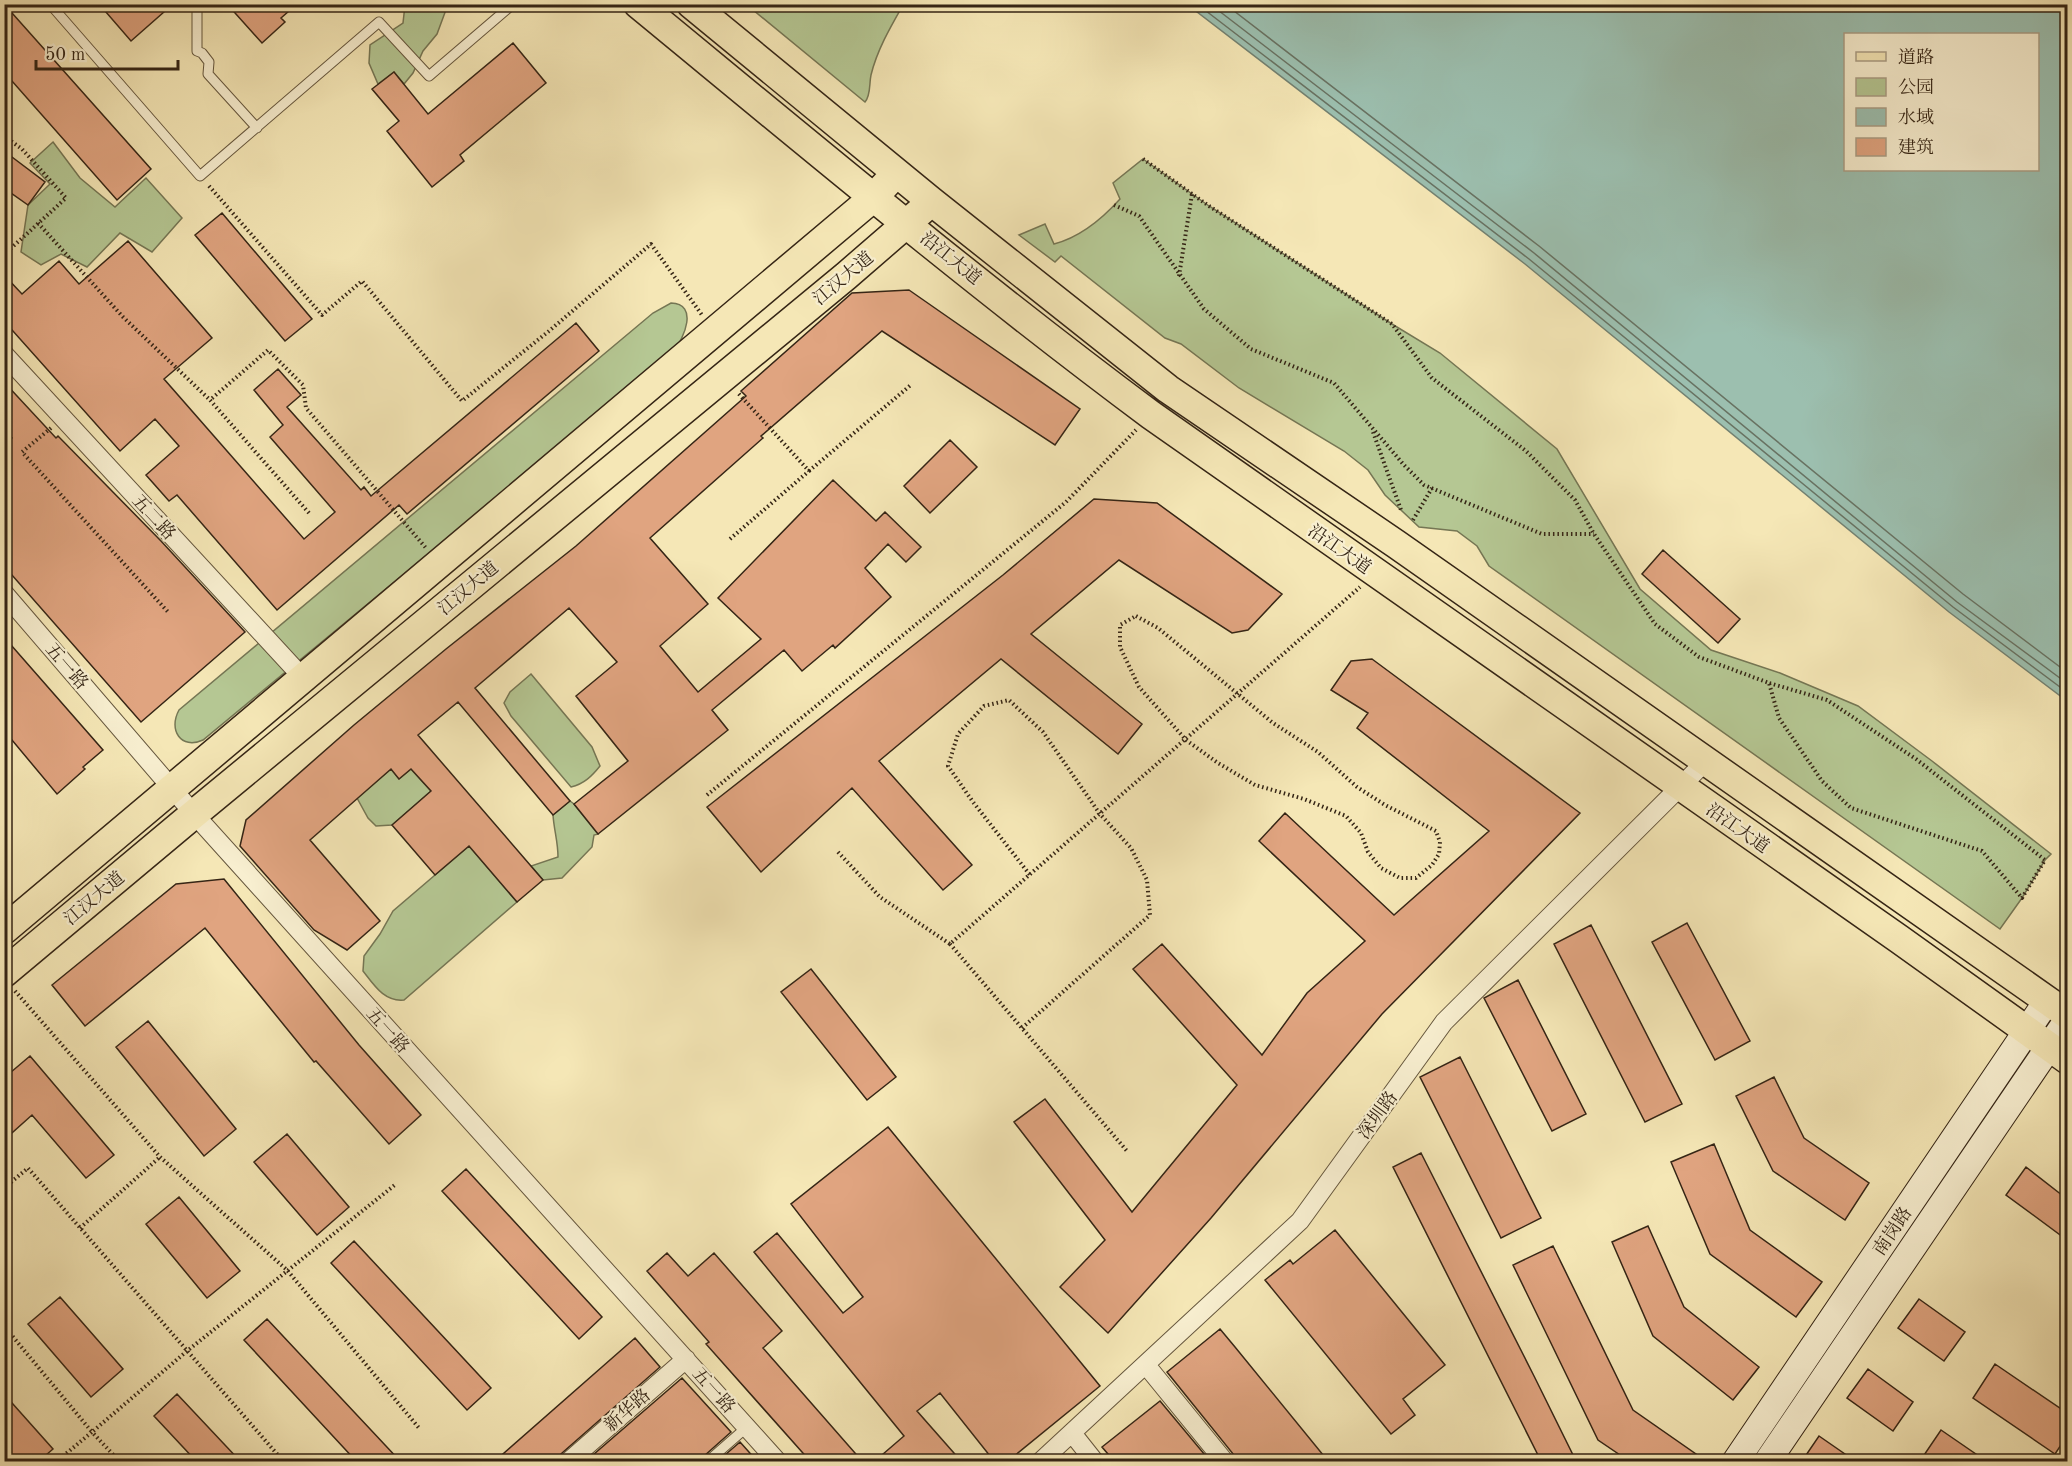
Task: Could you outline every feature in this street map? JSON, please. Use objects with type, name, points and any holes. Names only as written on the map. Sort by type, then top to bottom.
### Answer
[{"type":"main road","name":"沿江大道","points":[[638,4],[874,197],[1151,415],[1899,939],[2048,1047]]},
{"type":"main road","name":"沿江大道","points":[[691,4],[931,201],[1168,389],[1396,544],[2061,1012]]},
{"type":"main road","name":"江汉大道","points":[[4,930],[715,332],[874,197],[897,173]]},
{"type":"main road","name":"江汉大道","points":[[8,980],[194,814],[908,224],[931,201]]},
{"type":"main road","name":"南岗路","points":[[1767,1461],[2048,1047],[2061,1012]]},
{"type":"main road","name":"南岗路","points":[[1735,1461],[2048,1047]]},
{"type":"street","name":"五二路","points":[[4,354],[304,679]]},
{"type":"street","name":"五一路","points":[[4,593],[194,814],[778,1461]]},
{"type":"street","name":"深圳路","points":[[1040,1461],[1300,1221],[1444,1022],[1706,761]]},
{"type":"street","name":"新华路","points":[[568,1461],[686,1359]]},
{"type":"street","points":[[1146,1365],[1225,1461]]},
{"type":"street","points":[[1072,1433],[1095,1461]]},
{"type":"lane","points":[[50,4],[200,176],[379,22],[429,76],[513,4]]},
{"type":"lane","points":[[197,4],[197,51],[202,53],[209,62],[208,74],[257,128]]},
{"type":"lane","points":[[707,1461],[747,1427]]},
{"type":"path","points":[[4,136],[22,149],[66,198],[8,251],[4,248]]},
{"type":"path","points":[[1143,159],[1192,194],[1392,324],[1432,378],[1526,451],[1575,500],[1594,534],[1654,624],[1699,657],[1769,683],[1827,700],[1916,759],[2045,860],[2022,898],[1982,851],[1851,808],[1822,781],[1779,718],[1769,683]]},
{"type":"path","points":[[200,176],[322,315],[362,281],[462,401],[651,244],[715,332]]},
{"type":"path","points":[[1179,276],[1192,194]]},
{"type":"path","points":[[1114,205],[1139,216],[1204,309],[1251,349],[1334,383],[1424,485],[1542,534],[1594,534]]},
{"type":"path","points":[[38,223],[123,317],[210,400],[309,513]]},
{"type":"path","points":[[210,400],[268,350],[303,385],[306,408],[440,564]]},
{"type":"path","points":[[723,377],[809,471]]},
{"type":"path","points":[[730,539],[912,384]]},
{"type":"path","points":[[707,795],[1066,502],[1151,415]]},
{"type":"path","points":[[63,417],[22,452],[169,613]]},
{"type":"path","points":[[1372,428],[1401,510]]},
{"type":"path","points":[[1413,520],[1432,488]]},
{"type":"path","points":[[950,944],[1376,574]]},
{"type":"path","points":[[1136,616],[1158,628],[1272,723],[1318,752],[1357,787],[1385,805],[1436,831],[1440,842],[1439,854],[1432,865],[1416,878],[1400,878],[1381,868],[1368,852],[1360,833],[1346,816],[1304,799],[1255,785],[1186,740],[1139,687],[1120,647],[1120,625],[1136,616]]},
{"type":"path","points":[[1022,1028],[1150,915],[1147,880],[1131,848],[1100,814],[1043,732],[1009,700],[984,706],[958,734],[948,766],[1030,875]]},
{"type":"path","points":[[838,852],[880,897],[950,944],[1127,1151]]},
{"type":"path","points":[[8,980],[160,1157],[288,1270],[419,1428]]},
{"type":"path","points":[[80,1228],[160,1157]]},
{"type":"path","points":[[4,1188],[28,1168],[284,1461]]},
{"type":"path","points":[[56,1461],[187,1351],[396,1184]]},
{"type":"path","points":[[4,1326],[92,1432],[120,1461]]},
{"type":"green space","points":[[405,5],[445,5],[447,7],[437,34],[423,51],[413,73],[404,84],[394,72],[378,84],[369,63],[370,45],[403,23]]},
{"type":"green space","points":[[747,5],[903,5],[877,56],[865,102]]},
{"type":"green space","points":[[53,142],[80,178],[115,207],[146,178],[182,218],[152,252],[120,233],[87,267],[61,254],[41,265],[21,252],[28,205],[50,184],[30,163]]},
{"type":"green space","points":[[1143,159],[1209,206],[1440,353],[1557,449],[1640,589],[1711,650],[1780,673],[1858,706],[2051,854],[2000,929],[1489,566],[1477,546],[1457,531],[1419,527],[1385,495],[1368,470],[1344,451],[1239,388],[1181,344],[1165,338],[1061,256],[1055,262],[1019,235],[1045,224],[1054,244],[1082,232],[1120,199],[1113,183]]},
{"type":"green space","points":[[671,303],[680,305],[685,309],[687,315],[685,330],[674,351],[203,740],[188,742],[179,736],[175,725],[179,710],[653,313]]},
{"type":"green space","points":[[531,674],[592,747],[600,766],[580,784],[571,787],[511,716],[504,703],[510,692]]},
{"type":"green space","points":[[391,769],[399,779],[411,769],[431,791],[392,825],[376,826],[368,818],[357,798]]},
{"type":"green space","points":[[570,801],[598,834],[594,835],[592,847],[562,878],[543,880],[531,866],[558,857],[553,815]]},
{"type":"green space","points":[[469,846],[517,902],[404,1000],[385,995],[363,971],[364,956],[393,911]]},
{"type":"water","points":[[1188,5],[2067,5],[2067,701],[1949,612],[1525,264]]},
{"type":"building","points":[[4,4],[151,169],[117,200],[4,72]]},
{"type":"building","points":[[99,4],[173,4],[131,41]]},
{"type":"building","points":[[227,4],[297,4],[281,18],[285,22],[262,43]]},
{"type":"building","points":[[513,43],[546,83],[460,155],[464,161],[432,187],[387,131],[399,121],[372,89],[394,72],[428,114]]},
{"type":"building","points":[[4,151],[45,182],[28,205],[4,188]]},
{"type":"building","points":[[222,213],[312,319],[285,341],[195,235]]},
{"type":"building","points":[[128,241],[212,338],[164,379],[304,539],[335,512],[270,437],[283,425],[254,390],[278,369],[301,395],[287,407],[361,490],[364,487],[371,496],[576,323],[599,351],[407,514],[399,505],[277,610],[177,495],[169,501],[146,475],[179,446],[155,419],[120,451],[4,321],[4,275],[22,294],[59,261],[79,284]]},
{"type":"building","points":[[909,290],[1080,409],[1055,445],[882,331],[761,436],[763,438],[650,538],[708,604],[660,646],[698,692],[761,639],[718,598],[833,480],[876,521],[885,512],[921,547],[906,562],[888,544],[865,568],[891,597],[835,648],[833,645],[802,671],[784,650],[712,710],[728,730],[598,834],[574,804],[628,761],[576,696],[617,662],[569,608],[475,688],[570,801],[553,815],[458,702],[418,735],[543,880],[517,902],[469,846],[435,875],[392,825],[431,791],[411,769],[399,779],[391,769],[310,840],[380,921],[347,950],[314,930],[240,846],[246,820],[354,725],[576,546],[746,396],[741,391],[852,293]]},
{"type":"building","points":[[4,382],[56,438],[58,436],[161,541],[245,632],[141,722],[4,566],[4,444],[12,438],[4,430]]},
{"type":"building","points":[[950,440],[977,467],[930,513],[904,486]]},
{"type":"building","points":[[1094,499],[1157,503],[1282,594],[1248,630],[1232,633],[1119,560],[1031,634],[1142,724],[1118,754],[1001,659],[879,761],[972,865],[943,890],[852,788],[761,872],[707,807],[1003,575]]},
{"type":"building","points":[[1663,550],[1740,619],[1718,643],[1642,574]]},
{"type":"building","points":[[4,637],[103,750],[57,794],[12,740],[4,746]]},
{"type":"building","points":[[1372,659],[1580,813],[1382,1014],[1211,1218],[1108,1333],[1060,1287],[1105,1240],[1014,1122],[1045,1099],[1132,1212],[1237,1085],[1133,969],[1162,944],[1262,1055],[1307,993],[1365,941],[1259,841],[1285,813],[1394,915],[1489,831],[1357,728],[1368,713],[1331,690],[1351,661]]},
{"type":"building","points":[[224,879],[359,1045],[421,1115],[389,1144],[316,1061],[314,1062],[205,928],[85,1026],[52,985],[176,884]]},
{"type":"building","points":[[1687,923],[1750,1041],[1715,1060],[1652,942]]},
{"type":"building","points":[[1591,925],[1682,1104],[1645,1122],[1554,944]]},
{"type":"building","points":[[811,969],[896,1077],[867,1100],[781,992]]},
{"type":"building","points":[[1518,980],[1586,1114],[1552,1131],[1484,998]]},
{"type":"building","points":[[148,1021],[236,1129],[204,1156],[116,1047]]},
{"type":"building","points":[[30,1056],[114,1155],[86,1178],[32,1115],[4,1140],[4,1078]]},
{"type":"building","points":[[1460,1057],[1541,1218],[1501,1238],[1420,1077]]},
{"type":"building","points":[[1774,1077],[1804,1138],[1869,1183],[1845,1220],[1773,1171],[1736,1096]]},
{"type":"building","points":[[888,1127],[1100,1386],[1008,1461],[994,1461],[940,1393],[917,1411],[961,1461],[875,1461],[904,1436],[754,1252],[777,1233],[843,1313],[863,1297],[791,1204]]},
{"type":"building","points":[[287,1134],[349,1207],[317,1235],[254,1162]]},
{"type":"building","points":[[1714,1144],[1750,1230],[1822,1282],[1796,1317],[1710,1254],[1671,1162]]},
{"type":"building","points":[[1421,1153],[1576,1461],[1541,1461],[1393,1167]]},
{"type":"building","points":[[2026,1167],[2067,1199],[2067,1240],[2006,1195]]},
{"type":"building","points":[[466,1169],[602,1317],[579,1339],[442,1191]]},
{"type":"building","points":[[179,1197],[240,1271],[207,1298],[146,1224]]},
{"type":"building","points":[[1648,1226],[1684,1307],[1759,1367],[1733,1400],[1653,1336],[1612,1242]]},
{"type":"building","points":[[1335,1230],[1445,1365],[1403,1399],[1415,1415],[1391,1434],[1265,1280],[1290,1260],[1293,1264]]},
{"type":"building","points":[[354,1241],[491,1388],[467,1410],[331,1263]]},
{"type":"building","points":[[1553,1246],[1633,1410],[1706,1461],[1629,1461],[1598,1440],[1513,1265]]},
{"type":"building","points":[[667,1253],[688,1276],[714,1253],[782,1331],[763,1348],[862,1461],[810,1461],[706,1344],[709,1342],[647,1271]]},
{"type":"building","points":[[60,1297],[123,1369],[91,1397],[28,1324]]},
{"type":"building","points":[[1919,1299],[1965,1332],[1944,1361],[1898,1328]]},
{"type":"building","points":[[267,1319],[400,1461],[356,1461],[244,1340]]},
{"type":"building","points":[[1220,1329],[1328,1461],[1236,1461],[1234,1455],[1167,1372]]},
{"type":"building","points":[[635,1338],[660,1367],[561,1454],[557,1461],[495,1461]]},
{"type":"building","points":[[1995,1364],[2067,1413],[2067,1436],[2055,1454],[1973,1398]]},
{"type":"building","points":[[1868,1369],[1913,1402],[1893,1431],[1847,1398]]},
{"type":"building","points":[[682,1378],[731,1432],[700,1461],[586,1461]]},
{"type":"building","points":[[4,1394],[53,1449],[39,1461],[4,1461]]},
{"type":"building","points":[[177,1394],[240,1461],[196,1461],[154,1416]]},
{"type":"building","points":[[1160,1401],[1210,1461],[1114,1461],[1102,1447]]},
{"type":"building","points":[[1941,1430],[1986,1461],[1920,1461]]},
{"type":"building","points":[[1819,1436],[1855,1461],[1802,1461]]},
{"type":"building","points":[[740,1442],[757,1461],[718,1461]]}]
